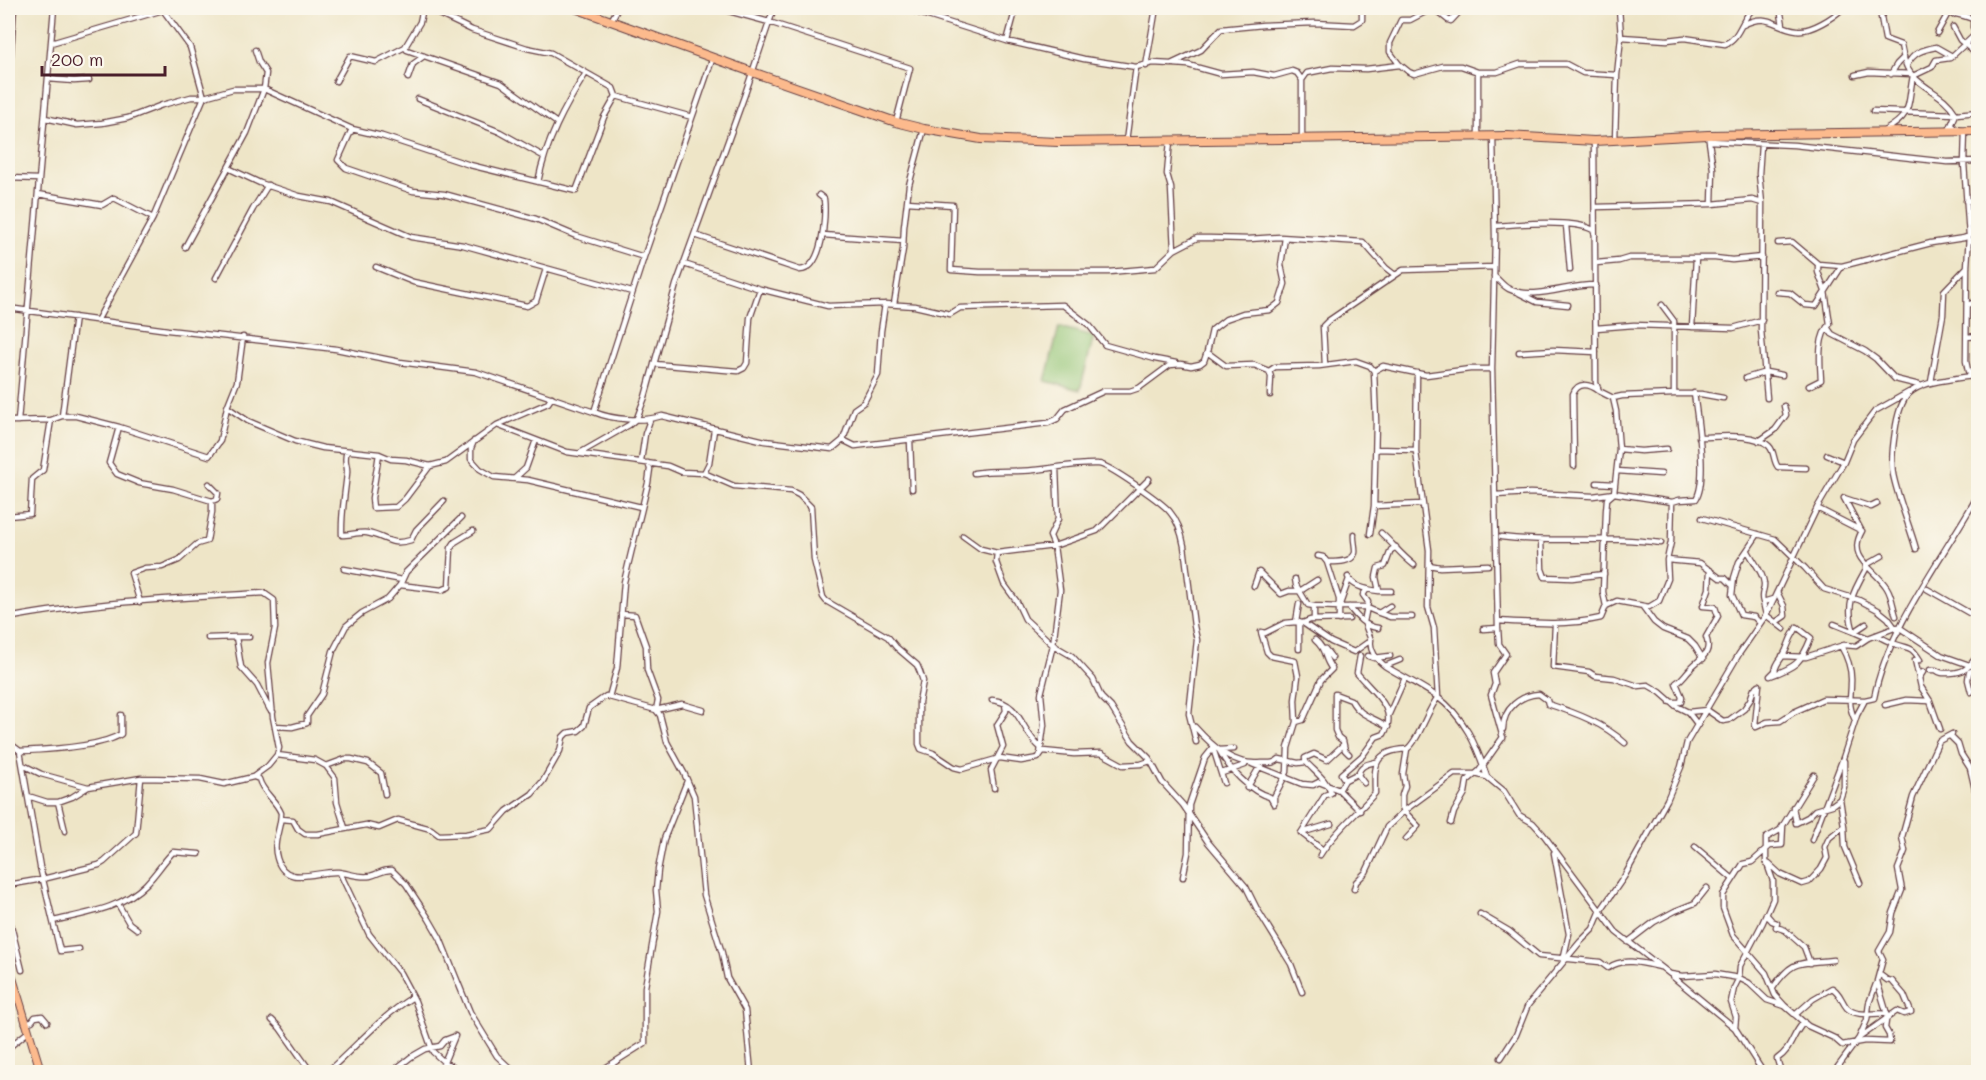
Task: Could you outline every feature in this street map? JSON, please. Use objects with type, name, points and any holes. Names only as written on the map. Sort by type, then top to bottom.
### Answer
[{"type":"highway","points":[[575,8],[896,122],[924,129],[1001,140],[1058,142],[1533,137],[1594,141],[1978,131]]},
{"type":"main road","points":[[8,965],[41,1072]]},
{"type":"street","points":[[8,93],[14,8]]},
{"type":"street","points":[[18,421],[54,8],[47,8]]},
{"type":"street","points":[[336,81],[350,56],[376,62],[405,47],[420,22],[425,8],[472,30],[527,48],[551,53],[613,88],[616,96]]},
{"type":"street","points":[[611,21],[618,8]]},
{"type":"street","points":[[718,8],[769,22],[910,68],[896,122]]},
{"type":"street","points":[[580,453],[637,418],[676,285],[774,8]]},
{"type":"street","points":[[903,8],[1007,41],[1084,59],[1136,67],[1153,63],[1188,65],[1221,74],[1253,72],[1274,76],[1292,71],[1297,73],[1302,80]]},
{"type":"street","points":[[1007,41],[1016,8]]},
{"type":"street","points":[[1146,66],[1156,8]]},
{"type":"street","points":[[1171,64],[1202,51],[1221,29],[1315,23],[1354,25],[1362,20],[1362,8]]},
{"type":"street","points":[[1463,8],[1451,21],[1433,8],[1410,20],[1401,20],[1390,43],[1390,52],[1400,65],[1414,74],[1443,66],[1461,66],[1478,72],[1497,72],[1520,64],[1566,63],[1583,73],[1617,75]]},
{"type":"street","points":[[1615,140],[1621,37],[1619,8]]},
{"type":"street","points":[[1621,37],[1667,40],[1684,38],[1725,44],[1734,38],[1743,25],[1746,15],[1754,8]]},
{"type":"street","points":[[1779,8],[1783,26]]},
{"type":"street","points":[[1743,25],[1752,20],[1768,19],[1796,30],[1812,27],[1843,8]]},
{"type":"street","points":[[1885,8],[1881,17],[1885,39],[1901,45],[1912,75],[1949,102],[1956,114],[1953,126],[1944,132]]},
{"type":"street","points":[[1937,8],[1951,14],[1964,15],[1978,22]]},
{"type":"street","points":[[1951,8],[1951,14]]},
{"type":"street","points":[[1937,33],[1951,14],[1963,8]]},
{"type":"street","points":[[1855,75],[1869,72],[1912,75],[1932,67],[1936,60],[1952,57],[1978,34],[1973,27],[1974,8]]},
{"type":"street","points":[[51,43],[163,10],[190,47],[204,97],[153,218],[97,321]]},
{"type":"street","points":[[1953,27],[1978,59]]},
{"type":"street","points":[[405,47],[407,50],[501,83],[557,123]]},
{"type":"street","points":[[1907,65],[1911,57],[1919,50],[1936,47],[1952,57]]},
{"type":"street","points":[[185,247],[247,133],[264,89],[266,74],[255,50]]},
{"type":"street","points":[[408,78],[413,64],[424,56]]},
{"type":"street","points":[[594,412],[632,292],[713,57]]},
{"type":"street","points":[[1891,74],[1904,57]]},
{"type":"street","points":[[1302,139],[1302,80],[1307,73],[1317,70],[1400,65]]},
{"type":"street","points":[[1126,141],[1136,67]]},
{"type":"street","points":[[1478,72],[1478,137]]},
{"type":"street","points":[[538,182],[543,156],[557,123],[586,73]]},
{"type":"street","points":[[1882,132],[1899,122],[1910,103],[1912,75]]},
{"type":"street","points":[[48,79],[89,80]]},
{"type":"street","points":[[45,118],[77,125],[102,123],[128,118],[191,97],[204,97],[232,90],[264,89],[352,129],[382,136],[471,165],[576,191],[604,117],[616,96]]},
{"type":"street","points":[[616,96],[692,117]]},
{"type":"street","points":[[418,99],[500,132],[543,156]]},
{"type":"street","points":[[1873,111],[1956,114],[1978,112]]},
{"type":"street","points":[[1953,126],[1965,131],[1964,163],[1969,238],[1966,362],[1968,371],[1976,376]]},
{"type":"street","points":[[352,129],[338,160],[346,168],[412,190],[444,194],[536,219],[576,236],[644,257]]},
{"type":"street","points":[[894,304],[903,249],[909,185],[924,129]]},
{"type":"street","points":[[1806,134],[1810,147]]},
{"type":"street","points":[[1492,137],[1495,226],[1492,369],[1498,628],[1499,644],[1506,654],[1493,673],[1495,684],[1491,695],[1503,738]]},
{"type":"street","points":[[1712,204],[1713,169],[1709,138],[1761,145],[1861,152],[1900,158],[1964,163],[1978,161]]},
{"type":"street","points":[[1170,141],[1167,174],[1171,188],[1174,250]]},
{"type":"street","points":[[1594,141],[1596,383],[1599,390]]},
{"type":"street","points":[[1761,145],[1762,320],[1767,398]]},
{"type":"street","points":[[228,168],[299,196],[331,202],[411,237],[463,245],[632,292]]},
{"type":"street","points":[[8,178],[39,179]]},
{"type":"street","points":[[216,278],[268,185]]},
{"type":"street","points":[[38,194],[102,205],[114,198],[153,218]]},
{"type":"street","points":[[694,235],[800,270],[810,267],[823,236],[824,199],[819,195]]},
{"type":"street","points":[[1596,207],[1712,204],[1752,200],[1762,203]]},
{"type":"street","points":[[1966,201],[1978,200]]},
{"type":"street","points":[[907,202],[953,205],[951,270],[1097,272],[1155,268],[1174,250],[1197,238],[1249,239],[1268,236],[1363,242],[1395,275]]},
{"type":"street","points":[[1495,226],[1522,223],[1587,227],[1593,230],[1596,237]]},
{"type":"street","points":[[1566,225],[1570,270]]},
{"type":"street","points":[[1778,243],[1792,242],[1802,248],[1818,264],[1842,266],[1931,243],[1969,238],[1978,232]]},
{"type":"street","points":[[823,236],[903,241]]},
{"type":"street","points":[[684,264],[760,290],[828,306],[894,304],[933,309],[950,314],[960,308],[1063,305],[1089,325],[1105,345],[1191,366],[1203,361],[1212,330],[1226,319],[1243,313],[1270,310],[1279,303],[1286,284],[1281,265],[1285,238]]},
{"type":"street","points":[[1969,238],[1978,242]]},
{"type":"street","points":[[1596,263],[1629,258],[1732,260],[1762,257]]},
{"type":"street","points":[[1692,327],[1695,258]]},
{"type":"street","points":[[1809,386],[1821,380],[1820,359],[1824,329],[1830,324],[1818,264]]},
{"type":"street","points":[[1777,292],[1790,293],[1805,305],[1816,306],[1842,266]]},
{"type":"street","points":[[376,267],[413,282],[527,306],[536,301],[546,269]]},
{"type":"street","points":[[1325,365],[1323,326],[1403,270],[1494,267]]},
{"type":"street","points":[[1931,382],[1943,315],[1944,291],[1967,267]]},
{"type":"street","points":[[1494,276],[1507,288],[1537,302],[1568,304]]},
{"type":"street","points":[[1517,292],[1547,292],[1580,284],[1596,285]]},
{"type":"street","points":[[654,364],[738,372],[744,368],[747,363],[750,318],[760,290]]},
{"type":"street","points":[[1966,305],[1978,301]]},
{"type":"street","points":[[8,308],[168,330],[336,349],[400,362],[476,372],[605,417],[650,420],[662,416],[765,441],[832,449],[843,440],[854,409],[864,402],[878,375],[885,304]]},
{"type":"street","points":[[1662,304],[1674,321],[1674,394]]},
{"type":"street","points":[[62,416],[75,317]]},
{"type":"street","points":[[1596,328],[1634,325],[1733,328],[1762,320]]},
{"type":"street","points":[[1827,327],[1832,334],[1876,358],[1895,379],[1919,385]]},
{"type":"street","points":[[1967,337],[1978,336]]},
{"type":"street","points":[[8,421],[51,420],[62,416],[76,416],[119,427],[209,456],[220,441],[227,407],[237,382],[243,337]]},
{"type":"street","points":[[1519,352],[1553,350],[1596,352]]},
{"type":"street","points":[[1207,352],[1226,366],[1254,365],[1269,371],[1270,395]]},
{"type":"street","points":[[1269,371],[1275,367],[1325,365],[1356,360],[1370,366],[1374,371],[1376,449],[1374,506],[1370,534]]},
{"type":"street","points":[[843,440],[855,446],[1048,423],[1057,419],[1065,409],[1104,391],[1130,391],[1139,388],[1170,365],[1181,363]]},
{"type":"street","points":[[1374,371],[1383,366],[1389,366],[1426,375],[1470,369],[1492,369]]},
{"type":"street","points":[[1746,378],[1766,372],[1782,375]]},
{"type":"street","points":[[1301,833],[1322,853],[1338,832],[1376,793],[1374,771],[1377,762],[1390,750],[1407,749],[1412,745],[1438,697],[1434,628],[1428,607],[1428,540],[1416,450],[1417,373]]},
{"type":"street","points":[[1501,1058],[1516,1035],[1528,1005],[1564,960],[1593,929],[1601,910],[1624,877],[1664,806],[1681,766],[1686,744],[1739,654],[1766,615],[1817,508],[1844,462],[1853,440],[1869,416],[1880,407],[1919,385],[1976,376]]},
{"type":"street","points":[[1574,466],[1573,394],[1583,384],[1591,384],[1613,398],[1694,393],[1723,398]]},
{"type":"street","points":[[1909,392],[1897,420],[1893,446],[1893,471],[1916,549]]},
{"type":"street","points":[[1495,495],[1530,493],[1593,496],[1614,493],[1672,502],[1696,499],[1701,470],[1694,393]]},
{"type":"street","points":[[227,407],[248,421],[295,441],[323,448],[379,454],[391,459],[430,466],[446,462],[497,425],[548,403],[552,397]]},
{"type":"street","points":[[1606,606],[1603,599],[1608,499],[1614,493],[1619,449],[1613,398]]},
{"type":"street","points":[[1758,441],[1778,427],[1786,415],[1784,406]]},
{"type":"street","points":[[8,516],[30,514],[32,478],[43,470],[51,420]]},
{"type":"street","points":[[641,461],[645,434],[650,420]]},
{"type":"street","points":[[497,425],[560,451],[630,462],[641,461],[668,466],[682,472],[704,473],[734,486],[791,491],[805,501],[811,507],[814,560],[823,597],[888,638],[917,665],[922,681],[919,702],[919,744],[921,748],[954,767],[962,769],[1009,758],[1021,760],[1038,758],[1040,754],[1048,751],[1061,754],[1101,753],[1123,765],[1150,761]]},
{"type":"street","points":[[119,427],[110,455],[110,463],[114,471],[139,483],[173,489],[212,501],[217,500],[218,493],[209,484]]},
{"type":"street","points":[[704,473],[709,463],[714,430]]},
{"type":"street","points":[[1699,437],[1731,435],[1767,444]]},
{"type":"street","points":[[1766,436],[1767,444],[1778,467],[1806,468]]},
{"type":"street","points":[[515,478],[526,468],[536,440]]},
{"type":"street","points":[[474,441],[471,448],[471,459],[480,469],[494,477],[515,478],[641,507]]},
{"type":"street","points":[[910,441],[912,489]]},
{"type":"street","points":[[1376,449],[1416,450]]},
{"type":"street","points":[[1619,449],[1641,451],[1667,449]]},
{"type":"street","points":[[347,451],[344,460],[348,470],[341,513],[342,535],[367,533],[385,541],[402,543],[411,540],[416,530],[444,501]]},
{"type":"street","points":[[379,454],[372,498],[373,508],[396,507],[405,499],[430,466]]},
{"type":"street","points":[[1827,454],[1844,462]]},
{"type":"street","points":[[609,697],[617,668],[624,582],[648,483],[650,469],[648,463]]},
{"type":"street","points":[[974,473],[1099,463],[1140,488],[1171,513],[1182,534],[1197,640],[1189,714],[1197,742]]},
{"type":"street","points":[[1040,754],[1044,724],[1041,694],[1053,645],[1060,590],[1054,546],[1050,536],[1058,519],[1056,468]]},
{"type":"street","points":[[1617,471],[1661,474]]},
{"type":"street","points":[[963,536],[981,549],[997,553],[1054,546],[1097,531],[1149,479]]},
{"type":"street","points":[[1597,483],[1614,484]]},
{"type":"street","points":[[1688,712],[1707,710],[1720,719],[1729,720],[1745,708],[1758,685],[1756,727],[1768,722],[1780,721],[1821,699],[1849,701],[1874,698],[1879,672],[1899,628],[1978,495]]},
{"type":"street","points":[[1862,531],[1844,498],[1871,507],[1877,504]]},
{"type":"street","points":[[140,602],[132,573],[145,568],[162,567],[179,560],[197,544],[207,541],[212,501]]},
{"type":"street","points":[[1498,621],[1555,624],[1601,618],[1606,606],[1617,601],[1649,607],[1659,601],[1668,579],[1667,560],[1671,542],[1672,502]]},
{"type":"street","points":[[1374,506],[1422,504]]},
{"type":"street","points":[[1817,508],[1862,531]]},
{"type":"street","points":[[275,726],[292,727],[307,723],[308,716],[322,694],[333,651],[346,626],[362,613],[388,599],[406,572],[462,518]]},
{"type":"street","points":[[1702,518],[1776,540],[1824,590],[1851,597],[1878,610],[1899,628],[1941,655],[1978,669]]},
{"type":"street","points":[[344,569],[442,590],[449,587],[451,548],[455,542],[473,531]]},
{"type":"street","points":[[1862,531],[1857,539],[1862,562],[1886,585],[1896,616]]},
{"type":"street","points":[[1381,533],[1396,547],[1398,553],[1414,565]]},
{"type":"street","points":[[1328,562],[1339,563],[1352,557],[1355,553],[1354,534]]},
{"type":"street","points":[[1758,534],[1739,562],[1732,595],[1741,615],[1754,617],[1760,623]]},
{"type":"street","points":[[1501,537],[1541,541],[1633,539],[1661,543]]},
{"type":"street","points":[[1541,541],[1542,569],[1545,577],[1572,578],[1604,574]]},
{"type":"street","points":[[1379,591],[1376,577],[1378,568],[1385,566],[1391,550],[1396,547]]},
{"type":"street","points":[[1748,551],[1762,574],[1765,586],[1761,595],[1766,615],[1785,629]]},
{"type":"street","points":[[997,553],[996,562],[1004,584],[1017,602],[1025,619],[1053,645],[1072,656],[1093,679],[1101,697],[1111,707],[1132,741],[1150,761],[1162,782],[1246,887],[1291,964],[1302,992]]},
{"type":"street","points":[[1318,555],[1328,562],[1340,607]]},
{"type":"street","points":[[1866,565],[1882,556]]},
{"type":"street","points":[[1667,560],[1700,563],[1720,578],[1725,578],[1733,586]]},
{"type":"street","points":[[1429,565],[1440,567],[1488,565]]},
{"type":"street","points":[[1854,632],[1851,622],[1851,597],[1866,565]]},
{"type":"street","points":[[1670,702],[1681,702],[1682,697],[1676,683],[1683,679],[1690,668],[1702,659],[1709,643],[1707,637],[1718,616],[1715,608],[1703,606],[1709,589],[1710,570]]},
{"type":"street","points":[[1254,586],[1259,572],[1281,594],[1300,591],[1317,580]]},
{"type":"street","points":[[1339,620],[1348,578],[1367,589],[1391,591]]},
{"type":"street","points":[[1295,579],[1308,605],[1365,607],[1390,617],[1412,617]]},
{"type":"street","points":[[1367,589],[1363,595],[1368,602],[1365,607],[1364,622],[1371,640],[1371,650],[1385,666],[1438,697],[1466,726],[1487,777]]},
{"type":"street","points":[[1927,590],[1978,616]]},
{"type":"street","points":[[1776,622],[1785,615],[1784,606],[1777,592]]},
{"type":"street","points":[[8,618],[43,611],[168,598],[268,594],[274,600],[273,646],[268,663],[279,748],[277,755],[268,766],[253,777],[224,784],[200,779],[141,778],[88,787],[58,802],[47,802],[28,796]]},
{"type":"street","points":[[1763,602],[1773,599]]},
{"type":"street","points":[[1299,604],[1299,649]]},
{"type":"street","points":[[1642,604],[1654,622],[1663,629],[1689,639],[1702,659]]},
{"type":"street","points":[[1314,606],[1314,619]]},
{"type":"street","points":[[1379,613],[1390,606]]},
{"type":"street","points":[[1349,607],[1358,620],[1372,628],[1378,628]]},
{"type":"street","points":[[1888,618],[1908,612]]},
{"type":"street","points":[[621,614],[635,615],[646,646],[647,670],[658,699],[656,710],[660,715],[667,742],[694,796],[704,895],[722,953],[727,978],[745,1010],[748,1028],[748,1060],[751,1072]]},
{"type":"street","points":[[1219,750],[1224,760],[1248,786],[1270,797],[1274,804],[1274,797],[1288,767],[1287,759],[1296,722],[1295,700],[1298,676],[1295,661],[1271,656],[1267,652],[1261,632],[1265,633],[1285,623],[1314,619],[1349,619]]},
{"type":"street","points":[[1299,622],[1331,642],[1353,652],[1371,640]]},
{"type":"street","points":[[1555,624],[1553,667],[1589,672],[1595,676],[1614,678],[1638,686],[1648,686],[1688,712],[1698,725]]},
{"type":"street","points":[[1834,624],[1868,638]]},
{"type":"street","points":[[1854,632],[1866,624]]},
{"type":"street","points":[[1797,627],[1811,638],[1803,657],[1793,668],[1787,668],[1770,676],[1782,656],[1797,627]]},
{"type":"street","points":[[1483,629],[1498,628]]},
{"type":"street","points":[[1782,656],[1803,657],[1841,646],[1856,646],[1868,638],[1899,628]]},
{"type":"street","points":[[1876,635],[1893,643],[1907,646],[1918,657],[1920,660],[1915,660],[1918,678],[1930,701],[1940,729]]},
{"type":"street","points":[[236,637],[241,667],[257,686],[273,712]]},
{"type":"street","points":[[208,638],[249,637]]},
{"type":"street","points":[[1315,640],[1332,658]]},
{"type":"street","points":[[1841,646],[1848,658],[1851,683],[1849,701],[1855,720]]},
{"type":"street","points":[[1296,722],[1303,720],[1321,680],[1332,669],[1323,648]]},
{"type":"street","points":[[1930,670],[1940,673],[1960,672],[1970,666],[1978,655]]},
{"type":"street","points":[[1360,656],[1357,673],[1386,706],[1389,714]]},
{"type":"street","points":[[1368,656],[1390,656]]},
{"type":"street","points":[[1385,666],[1400,660]]},
{"type":"street","points":[[1971,692],[1969,672],[1978,669]]},
{"type":"street","points":[[1918,678],[1923,672]]},
{"type":"street","points":[[1345,780],[1341,774],[1363,755],[1376,736],[1384,734],[1388,727],[1389,714],[1405,678]]},
{"type":"street","points":[[1350,754],[1335,730],[1335,694],[1351,700],[1355,707],[1370,719],[1388,727]]},
{"type":"street","points":[[1451,822],[1465,793],[1467,781],[1503,738],[1506,712],[1521,697],[1539,694],[1547,700],[1548,704],[1588,718],[1612,731],[1625,743]]},
{"type":"street","points":[[281,819],[293,820],[298,829],[305,834],[318,834],[366,825],[379,828],[399,820],[432,829],[439,835],[466,834],[491,829],[507,811],[532,794],[543,781],[560,751],[563,737],[584,726],[589,708],[606,696],[656,710],[682,704],[703,710]]},
{"type":"street","points":[[992,700],[1005,704],[1018,713],[1025,730],[1033,742],[1041,748]]},
{"type":"street","points":[[1812,840],[1844,758],[1855,720],[1865,700]]},
{"type":"street","points":[[1885,705],[1906,700],[1930,701]]},
{"type":"street","points":[[994,788],[992,770],[1003,747],[997,725],[1006,711],[1005,704]]},
{"type":"street","points":[[8,742],[20,751],[88,744],[121,734],[121,715]]},
{"type":"street","points":[[1193,725],[1211,746],[1224,783]]},
{"type":"street","points":[[1859,1038],[1883,959],[1880,951],[1890,932],[1893,913],[1902,890],[1898,868],[1905,851],[1902,837],[1913,797],[1939,741],[1952,734],[1951,738],[1958,744],[1970,768],[1977,798]]},
{"type":"street","points":[[1306,762],[1305,758],[1314,754],[1327,760],[1343,745]]},
{"type":"street","points":[[1211,746],[1238,761],[1260,766],[1302,784],[1313,785],[1319,782],[1339,790],[1360,811]]},
{"type":"street","points":[[1183,878],[1188,853],[1187,811],[1211,746]]},
{"type":"street","points":[[1219,750],[1234,749]]},
{"type":"street","points":[[1406,839],[1418,826],[1404,811],[1403,774],[1407,749]]},
{"type":"street","points":[[20,751],[43,879],[60,951],[79,949]]},
{"type":"street","points":[[277,755],[315,760],[326,766],[335,778],[337,802],[345,828]]},
{"type":"street","points":[[1844,758],[1844,784],[1840,799],[1845,847],[1860,883]]},
{"type":"street","points":[[326,766],[345,759],[368,763],[381,774],[385,794]]},
{"type":"street","points":[[1248,786],[1260,766],[1275,763],[1279,759],[1298,763],[1306,762]]},
{"type":"street","points":[[1238,761],[1245,773]]},
{"type":"street","points":[[1301,833],[1325,795],[1331,793],[1328,786],[1306,762]]},
{"type":"street","points":[[1364,783],[1358,775],[1359,769],[1377,762]]},
{"type":"street","points":[[1222,773],[1250,764]]},
{"type":"street","points":[[23,765],[41,774],[88,787]]},
{"type":"street","points":[[1339,790],[1345,780],[1359,773]]},
{"type":"street","points":[[1354,889],[1356,882],[1366,872],[1387,827],[1404,811],[1454,774],[1475,774],[1487,777],[1504,791],[1519,815],[1533,823],[1613,928],[1735,1028],[1763,1072]]},
{"type":"street","points":[[1735,1028],[1735,1014],[1731,1002],[1739,978],[1740,966],[1773,900],[1774,884],[1766,861],[1766,838],[1779,830],[1814,775]]},
{"type":"street","points":[[253,777],[259,779],[264,789],[277,803],[281,813],[275,844],[277,860],[287,873],[299,877],[340,873],[370,876],[384,869],[392,870],[406,884],[434,927],[470,1012],[498,1056],[514,1072]]},
{"type":"street","points":[[8,885],[99,865],[133,837],[137,825],[141,778]]},
{"type":"street","points":[[599,1072],[645,1043],[645,987],[658,910],[656,890],[658,870],[664,839],[687,781]]},
{"type":"street","points":[[1793,807],[1796,823],[1808,817],[1815,810],[1832,805],[1840,799]]},
{"type":"street","points":[[58,802],[65,831]]},
{"type":"street","points":[[1783,822],[1782,845],[1767,848],[1752,862],[1743,864],[1723,895],[1722,905],[1733,935],[1766,973],[1775,995],[1785,1006],[1814,1029],[1834,1038],[1842,1045],[1890,1042],[1885,1028],[1887,1016],[1877,981]]},
{"type":"street","points":[[1301,833],[1331,824]]},
{"type":"street","points":[[1766,861],[1780,874],[1802,884],[1809,882],[1827,858],[1825,848],[1829,838],[1844,826]]},
{"type":"street","points":[[1695,847],[1733,879]]},
{"type":"street","points":[[1554,850],[1569,934],[1564,960]]},
{"type":"street","points":[[53,921],[118,904],[131,897],[147,883],[173,852],[199,854]]},
{"type":"street","points":[[340,873],[369,934],[400,973],[413,997],[431,1048],[444,1062],[462,1072]]},
{"type":"street","points":[[1628,942],[1654,922],[1695,903],[1707,888]]},
{"type":"street","points":[[118,904],[129,922],[137,928]]},
{"type":"street","points":[[8,913],[22,970]]},
{"type":"street","points":[[1480,914],[1509,931],[1539,956],[1600,962],[1608,968],[1624,961],[1661,967]]},
{"type":"street","points":[[1766,914],[1777,923],[1776,927],[1785,930],[1804,947],[1810,963]]},
{"type":"street","points":[[1773,988],[1797,963],[1833,960]]},
{"type":"street","points":[[1670,974],[1682,976],[1713,974],[1739,978],[1749,983],[1767,1000],[1785,1006]]},
{"type":"street","points":[[1834,1072],[1859,1038],[1887,1016],[1897,1011],[1904,1014],[1911,1012],[1904,995],[1892,981],[1879,974]]},
{"type":"street","points":[[1795,1015],[1813,999],[1832,988],[1836,989],[1849,1009],[1887,1016]]},
{"type":"street","points":[[327,1072],[379,1022],[413,997]]},
{"type":"street","points":[[25,1023],[32,1021],[35,1017],[42,1017],[47,1022]]},
{"type":"street","points":[[272,1020],[287,1037],[311,1072]]},
{"type":"street","points":[[1780,1072],[1777,1059],[1789,1051],[1796,1030],[1804,1022]]},
{"type":"street","points":[[8,1048],[28,1032]]},
{"type":"street","points":[[370,1072],[393,1071],[424,1049],[440,1046],[445,1040],[454,1037],[440,1072]]},
{"type":"green space","points":[[1059,327],[1094,336],[1080,390],[1045,381]]}]
